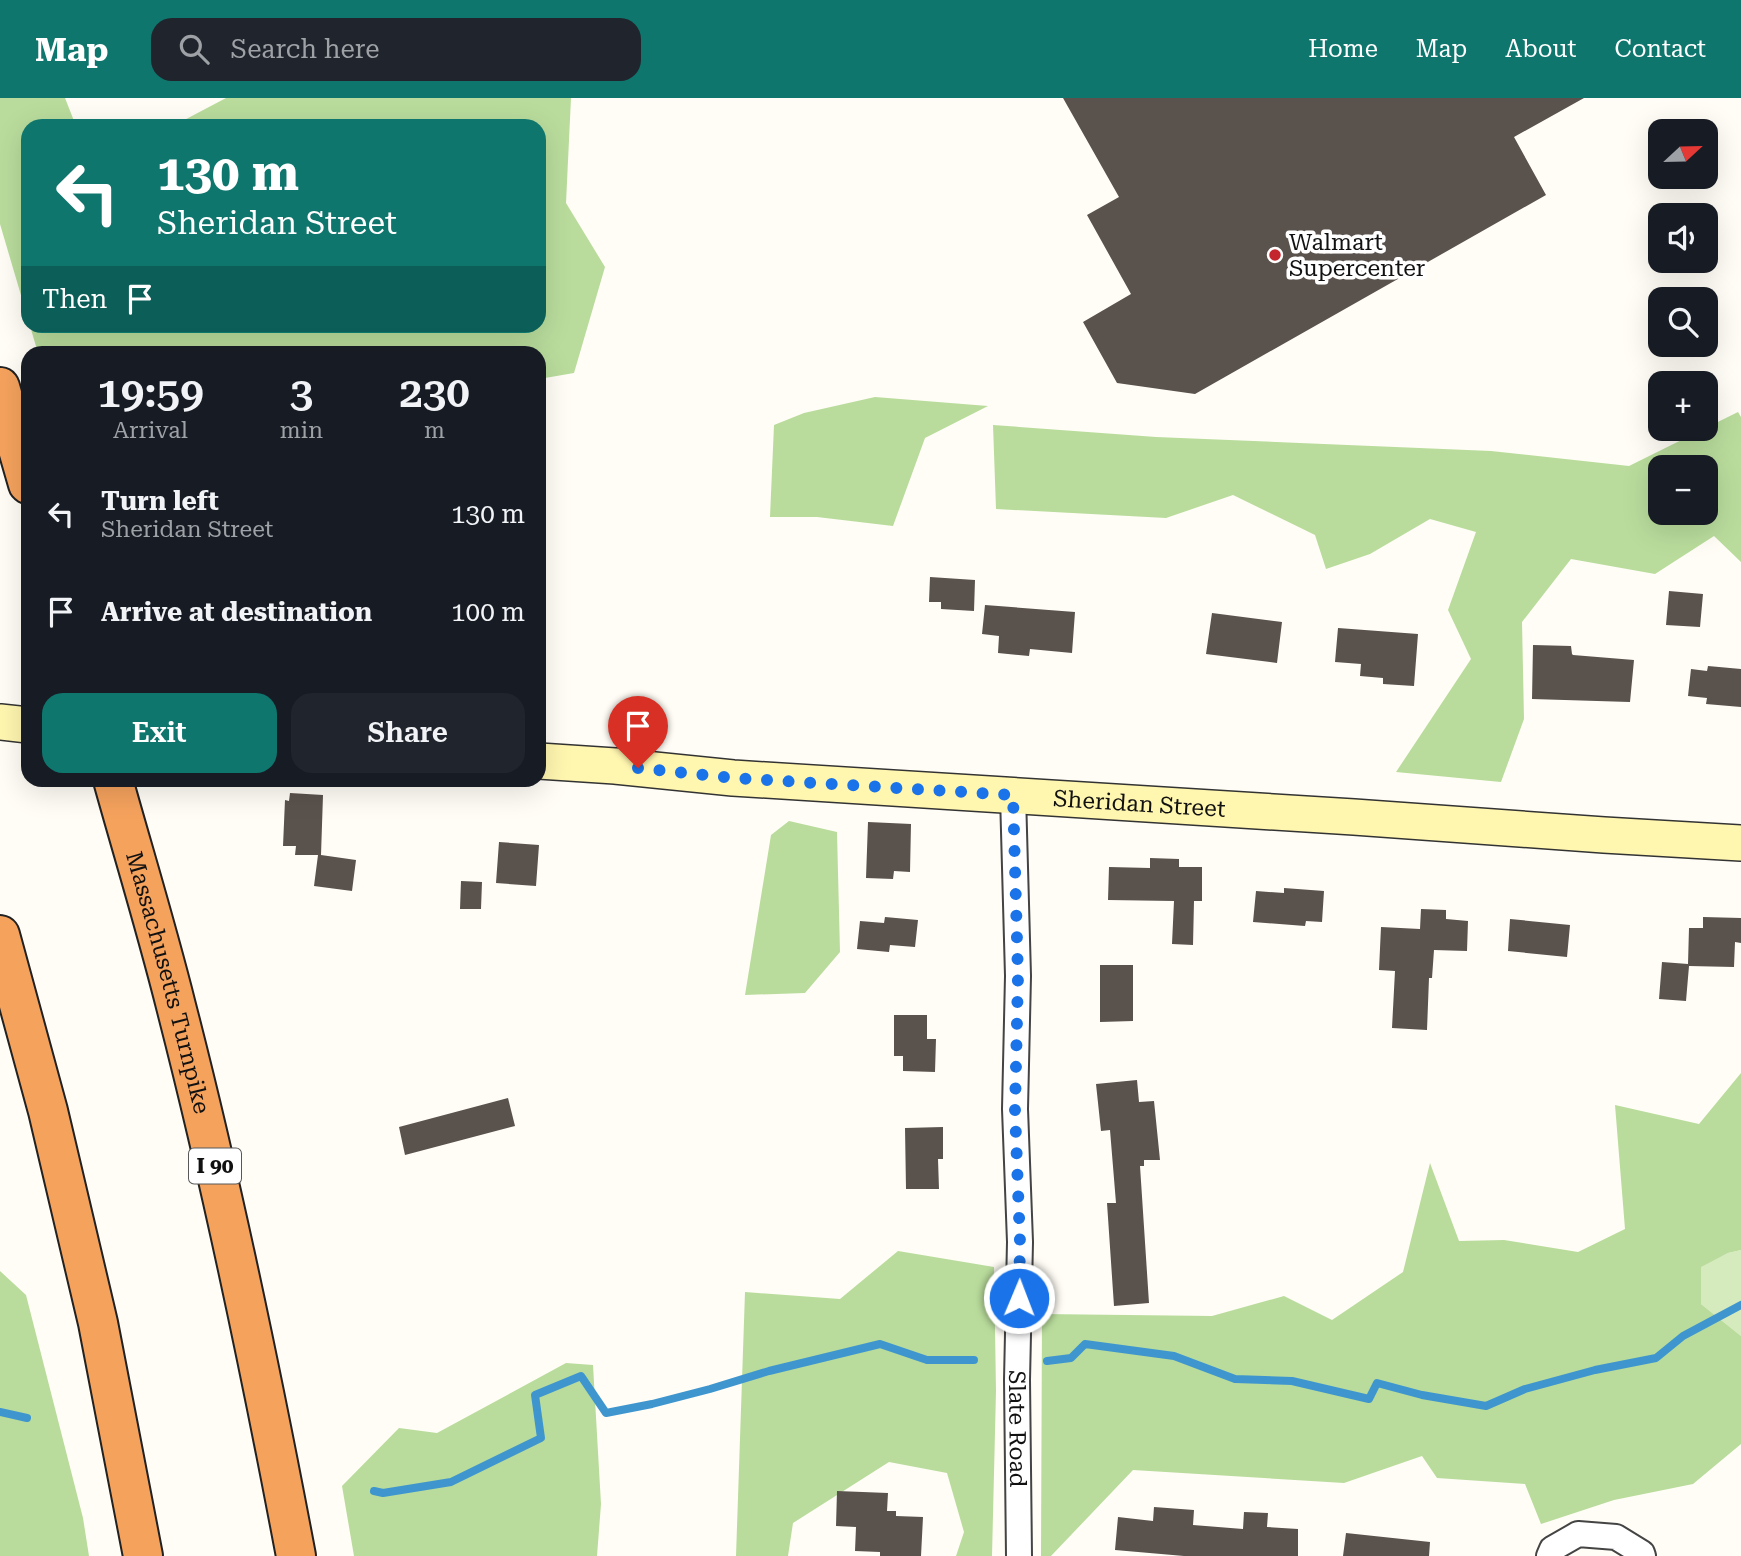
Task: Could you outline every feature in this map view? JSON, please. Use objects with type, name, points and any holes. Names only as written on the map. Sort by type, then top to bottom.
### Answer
[{"type":"highway","points":[[0,387],[21,460]]},
{"type":"highway","name":"Massachusetts Turnpike","points":[[115,787],[176,1004],[212,1151],[244,1291],[296,1556]]},
{"type":"highway","points":[[0,935],[48,1111],[99,1323],[144,1556]]},
{"type":"street","points":[[0,722],[21,724]]},
{"type":"street","name":"Sheridan Street","points":[[546,761],[733,778],[1741,843]]},
{"type":"street","name":"Slate Road","points":[[1013,795],[1018,976],[1015,1110],[1020,1242],[1017,1380],[1019,1556]]},
{"type":"street","points":[[1549,1556],[1552,1549],[1578,1534],[1616,1537],[1643,1556]]},
{"type":"green space","points":[[0,98],[65,98],[73,119],[21,119],[21,295],[0,224]]},
{"type":"green space","points":[[226,98],[571,98],[566,203],[605,267],[574,373],[546,378],[546,346],[36,346],[32,333],[546,333],[546,119],[186,119]]},
{"type":"green space","points":[[875,397],[988,406],[925,438],[893,526],[817,517],[770,517],[774,425],[804,413]]},
{"type":"green space","points":[[1738,412],[1741,417],[1741,562],[1714,536],[1655,574],[1571,559],[1522,622],[1524,719],[1501,782],[1396,772],[1471,659],[1448,610],[1476,532],[1430,519],[1370,554],[1326,569],[1315,535],[1233,495],[1166,518],[996,509],[993,425],[1156,437],[1491,451],[1629,466],[1648,457],[1648,525],[1718,525],[1718,455],[1651,455],[1679,441],[1718,441],[1718,422]]},
{"type":"green space","points":[[789,821],[837,832],[840,952],[805,993],[745,995],[771,835]]},
{"type":"green space","points":[[1741,1073],[1741,1250],[1728,1253],[1701,1267],[1701,1304],[1741,1336],[1741,1444],[1693,1484],[1614,1500],[1541,1524],[1525,1484],[1437,1478],[1422,1456],[1344,1483],[1133,1470],[1051,1556],[1041,1556],[1042,1314],[1212,1316],[1284,1296],[1332,1320],[1403,1272],[1430,1163],[1459,1241],[1504,1240],[1578,1252],[1625,1229],[1615,1105],[1699,1124]]},
{"type":"green space","points":[[1741,1250],[1741,1336],[1701,1304],[1701,1266]]},
{"type":"green space","points":[[898,1251],[994,1267],[996,1391],[992,1556],[956,1556],[964,1532],[947,1473],[889,1462],[793,1523],[788,1556],[736,1556],[745,1292],[840,1299]]},
{"type":"green space","points":[[0,1271],[26,1295],[83,1518],[89,1556],[0,1556]]},
{"type":"green space","points":[[566,1363],[593,1365],[601,1504],[597,1556],[354,1556],[342,1486],[399,1428],[437,1433]]},
{"type":"building","name":"Walmart Supercenter","points":[[1063,98],[1584,98],[1514,137],[1546,195],[1195,394],[1117,383],[1083,322],[1131,294],[1087,215],[1119,197]]},
{"type":"building","points":[[930,577],[975,580],[974,611],[941,609],[941,602],[929,602]]},
{"type":"building","points":[[1669,591],[1703,594],[1700,627],[1666,625]]},
{"type":"building","points":[[985,605],[1075,612],[1072,653],[1030,649],[1029,656],[998,653],[999,636],[982,634]]},
{"type":"building","points":[[1212,613],[1282,622],[1277,663],[1206,654]]},
{"type":"building","points":[[1338,628],[1418,634],[1414,686],[1383,684],[1383,678],[1360,676],[1361,664],[1335,662]]},
{"type":"building","points":[[1533,645],[1571,646],[1573,655],[1634,660],[1630,702],[1532,699]]},
{"type":"building","points":[[1708,666],[1741,669],[1741,707],[1706,704],[1707,698],[1688,696],[1691,669],[1707,671]]},
{"type":"building","points":[[290,793],[323,795],[321,855],[356,860],[352,891],[314,886],[318,855],[295,855],[296,846],[283,846],[285,800],[289,801]]},
{"type":"building","points":[[868,822],[911,824],[910,872],[894,871],[893,879],[866,878]]},
{"type":"building","points":[[499,842],[539,845],[536,886],[496,883]]},
{"type":"building","points":[[1150,858],[1179,859],[1179,867],[1202,867],[1202,901],[1194,901],[1193,945],[1172,944],[1174,901],[1108,900],[1109,867],[1150,868]]},
{"type":"building","points":[[461,881],[482,882],[481,909],[460,909]]},
{"type":"building","points":[[1284,888],[1324,891],[1322,922],[1306,921],[1305,926],[1253,922],[1256,891],[1284,893]]},
{"type":"building","points":[[1421,909],[1446,910],[1446,919],[1468,921],[1467,951],[1434,950],[1432,978],[1429,978],[1427,1030],[1392,1028],[1395,971],[1379,970],[1381,927],[1420,929]]},
{"type":"building","points":[[885,917],[918,920],[915,947],[890,945],[889,952],[857,949],[860,921],[884,923]]},
{"type":"building","points":[[1703,917],[1741,918],[1741,943],[1735,942],[1734,967],[1689,966],[1686,1001],[1659,999],[1662,962],[1688,964],[1689,928],[1703,928]]},
{"type":"building","points":[[1510,919],[1570,925],[1567,957],[1508,951]]},
{"type":"building","points":[[1100,965],[1133,965],[1133,1021],[1100,1022]]},
{"type":"building","points":[[894,1015],[927,1015],[927,1039],[936,1039],[935,1072],[903,1071],[903,1056],[894,1056]]},
{"type":"building","points":[[1137,1080],[1139,1102],[1154,1101],[1160,1160],[1144,1160],[1144,1166],[1140,1166],[1149,1303],[1114,1306],[1107,1203],[1116,1203],[1110,1130],[1101,1131],[1096,1084]]},
{"type":"building","points":[[508,1098],[515,1126],[405,1155],[399,1127]]},
{"type":"building","points":[[943,1127],[943,1159],[938,1159],[939,1189],[906,1189],[905,1128]]},
{"type":"building","points":[[837,1491],[888,1493],[887,1511],[896,1511],[896,1516],[923,1517],[921,1556],[880,1556],[880,1552],[855,1551],[856,1527],[836,1526]]},
{"type":"building","points":[[1154,1507],[1194,1510],[1193,1525],[1243,1529],[1244,1512],[1268,1513],[1267,1527],[1298,1529],[1298,1556],[1184,1556],[1115,1550],[1118,1517],[1153,1521]]},
{"type":"building","points":[[1346,1533],[1430,1542],[1429,1556],[1343,1556]]},
{"type":"waterway","points":[[1047,1361],[1071,1358],[1085,1344],[1174,1356],[1235,1379],[1292,1381],[1369,1399],[1377,1383],[1422,1395],[1486,1406],[1525,1389],[1595,1370],[1656,1358],[1683,1336],[1741,1305]]},
{"type":"waterway","points":[[374,1491],[383,1493],[451,1482],[541,1438],[535,1395],[581,1376],[606,1413],[652,1404],[769,1371],[880,1344],[927,1360],[974,1360]]},
{"type":"waterway","points":[[0,1412],[27,1418]]},
{"type":"place","name":"Walmart Supercenter","points":[[1275,255]]},
{"type":"route","points":[[638,768],[733,778],[1013,795],[1018,976],[1015,1110],[1020,1242],[1019,1298]]}]
